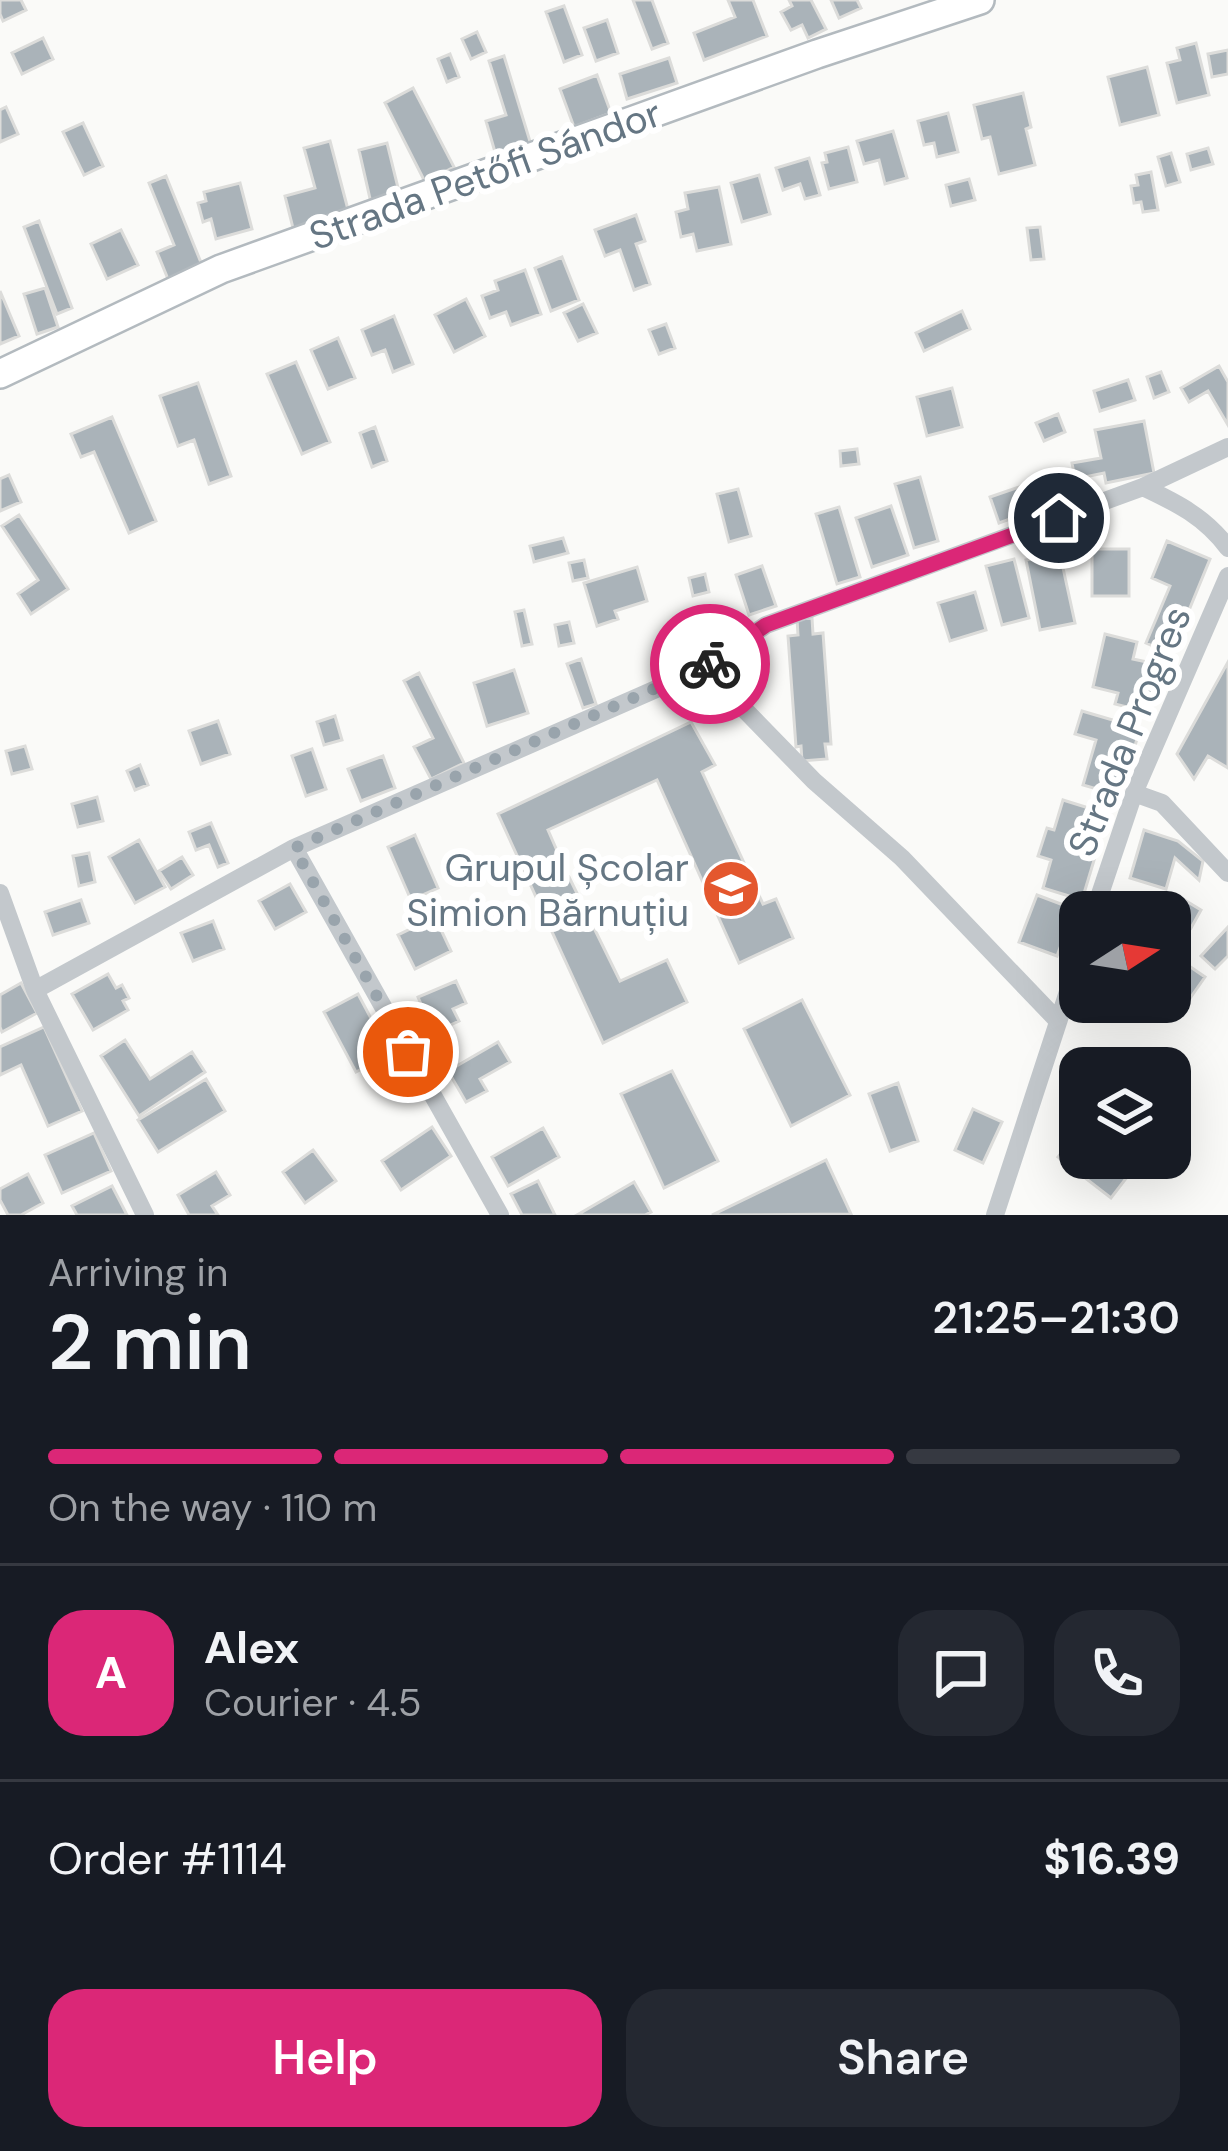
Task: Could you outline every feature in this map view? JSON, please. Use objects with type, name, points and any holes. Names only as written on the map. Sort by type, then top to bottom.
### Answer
[{"type":"main road","name":"Strada Petőfi Sándor","points":[[0,374],[221,268],[980,0]]},
{"type":"street","points":[[35,990],[294,848],[704,668],[766,625],[1143,487],[1228,447]]},
{"type":"street","points":[[1143,487],[1188,508],[1228,548]]},
{"type":"street","name":"Strada Progres","points":[[1101,891],[1134,793],[1228,576]]},
{"type":"street","points":[[704,668],[814,781],[902,858],[1058,1021]]},
{"type":"street","points":[[1134,793],[1162,803],[1228,873]]},
{"type":"street","points":[[294,848],[500,1215]]},
{"type":"street","points":[[0,893],[35,990],[145,1215]]},
{"type":"street","points":[[995,1215],[1059,1018]]},
{"type":"building","points":[[0,0],[21,0],[26,10],[3,21]]},
{"type":"building","points":[[633,0],[652,0],[668,43],[652,49]]},
{"type":"building","points":[[728,0],[753,0],[767,36],[704,60],[694,33],[735,17]]},
{"type":"building","points":[[789,0],[811,0],[826,29],[808,38],[802,25],[791,30],[781,12],[792,6]]},
{"type":"building","points":[[831,0],[857,0],[861,8],[839,18]]},
{"type":"building","points":[[564,6],[582,55],[564,62],[546,12]]},
{"type":"building","points":[[607,20],[618,53],[596,61],[584,28]]},
{"type":"building","points":[[477,32],[486,52],[471,59],[462,39]]},
{"type":"building","points":[[43,38],[53,59],[22,74],[12,53]]},
{"type":"building","points":[[1196,43],[1209,95],[1177,103],[1167,63],[1180,60],[1177,48]]},
{"type":"building","points":[[1228,50],[1228,74],[1212,77],[1208,54]]},
{"type":"building","points":[[450,54],[459,77],[447,82],[438,59]]},
{"type":"building","points":[[504,56],[532,148],[497,159],[486,121],[506,115],[489,61]]},
{"type":"building","points":[[669,58],[677,83],[627,99],[620,74]]},
{"type":"building","points":[[1147,67],[1159,115],[1120,125],[1108,77]]},
{"type":"building","points":[[597,75],[611,113],[574,127],[560,89]]},
{"type":"building","points":[[413,88],[454,167],[425,182],[385,103]]},
{"type":"building","points":[[1023,93],[1035,165],[999,174],[990,137],[982,139],[974,105]]},
{"type":"building","points":[[6,107],[18,134],[0,142],[0,110]]},
{"type":"building","points":[[948,113],[958,152],[937,157],[934,143],[924,145],[918,121]]},
{"type":"building","points":[[83,123],[103,166],[84,175],[63,132]]},
{"type":"building","points":[[893,131],[907,178],[885,184],[879,160],[864,164],[857,141]]},
{"type":"building","points":[[330,141],[351,221],[295,236],[285,196],[315,188],[304,148]]},
{"type":"building","points":[[387,143],[400,196],[371,203],[359,150]]},
{"type":"building","points":[[848,147],[857,182],[829,189],[822,163],[827,162],[825,153]]},
{"type":"building","points":[[1208,148],[1213,164],[1191,170],[1187,154]]},
{"type":"building","points":[[1171,153],[1180,182],[1166,186],[1158,157]]},
{"type":"building","points":[[809,158],[820,195],[805,199],[800,184],[783,190],[776,168]]},
{"type":"building","points":[[1151,172],[1158,210],[1143,212],[1141,202],[1134,203],[1131,186],[1138,185],[1136,175]]},
{"type":"building","points":[[759,175],[770,214],[742,222],[731,183]]},
{"type":"building","points":[[166,176],[204,270],[170,284],[157,252],[174,245],[149,183]]},
{"type":"building","points":[[969,179],[975,200],[951,206],[946,185]]},
{"type":"building","points":[[240,183],[252,229],[216,239],[211,219],[203,222],[198,203],[206,201],[204,192]]},
{"type":"building","points":[[719,187],[731,244],[697,251],[693,234],[681,237],[676,212],[688,209],[685,193]]},
{"type":"building","points":[[636,215],[645,241],[636,244],[650,284],[634,290],[620,250],[605,256],[595,230]]},
{"type":"building","points":[[39,221],[72,308],[57,314],[24,227]]},
{"type":"building","points":[[1040,227],[1044,259],[1031,260],[1027,228]]},
{"type":"building","points":[[121,230],[138,265],[107,279],[91,244]]},
{"type":"building","points":[[562,257],[579,300],[551,311],[535,268]]},
{"type":"building","points":[[525,270],[541,314],[511,325],[506,312],[490,318],[482,296],[498,290],[495,281]]},
{"type":"building","points":[[45,288],[58,327],[37,334],[24,294]]},
{"type":"building","points":[[0,291],[19,336],[0,344]]},
{"type":"building","points":[[466,299],[485,336],[454,352],[435,315]]},
{"type":"building","points":[[583,304],[597,333],[578,341],[564,313]]},
{"type":"building","points":[[962,311],[970,329],[924,351],[916,333]]},
{"type":"building","points":[[394,316],[413,364],[393,372],[385,350],[372,355],[362,330]]},
{"type":"building","points":[[666,324],[675,348],[659,354],[649,330]]},
{"type":"building","points":[[338,338],[355,378],[328,389],[311,350]]},
{"type":"building","points":[[296,362],[330,442],[302,454],[267,374]]},
{"type":"building","points":[[1219,366],[1228,382],[1228,425],[1208,391],[1189,402],[1181,388]]},
{"type":"building","points":[[1161,372],[1169,392],[1154,398],[1147,377]]},
{"type":"building","points":[[1128,380],[1135,400],[1100,411],[1094,391]]},
{"type":"building","points":[[198,383],[231,476],[209,484],[194,440],[178,446],[160,396]]},
{"type":"building","points":[[952,388],[962,427],[927,436],[917,397]]},
{"type":"building","points":[[1058,414],[1065,432],[1044,441],[1036,423]]},
{"type":"building","points":[[112,417],[156,521],[129,533],[94,452],[81,457],[71,434]]},
{"type":"building","points":[[1144,421],[1154,473],[1106,483],[1104,473],[1075,479],[1072,463],[1101,458],[1095,430]]},
{"type":"building","points":[[375,427],[387,461],[372,467],[360,433]]},
{"type":"building","points":[[857,449],[859,464],[841,466],[840,451]]},
{"type":"building","points":[[9,475],[21,502],[0,511],[0,479]]},
{"type":"building","points":[[920,477],[938,541],[914,548],[895,484]]},
{"type":"building","points":[[1031,483],[1040,508],[999,523],[990,497]]},
{"type":"building","points":[[738,489],[751,536],[729,542],[717,494]]},
{"type":"building","points":[[891,506],[908,555],[872,567],[856,518]]},
{"type":"building","points":[[839,507],[860,577],[837,584],[816,514]]},
{"type":"building","points":[[19,515],[68,589],[31,614],[18,594],[38,580],[2,526]]},
{"type":"building","points":[[563,538],[568,553],[534,562],[530,546]]},
{"type":"building","points":[[1167,541],[1210,559],[1171,654],[1146,643],[1170,586],[1152,578]]},
{"type":"building","points":[[1092,549],[1129,549],[1129,596],[1092,596]]},
{"type":"building","points":[[1060,554],[1075,623],[1040,630],[1026,560]]},
{"type":"building","points":[[1014,559],[1029,618],[1002,625],[986,566]]},
{"type":"building","points":[[584,560],[588,578],[573,581],[569,563]]},
{"type":"building","points":[[762,566],[776,606],[749,615],[736,575]]},
{"type":"building","points":[[637,567],[647,601],[615,611],[618,619],[597,626],[584,583]]},
{"type":"building","points":[[705,574],[709,592],[693,596],[689,578]]},
{"type":"building","points":[[975,592],[986,630],[950,641],[938,603]]},
{"type":"building","points":[[524,610],[532,644],[522,646],[515,612]]},
{"type":"building","points":[[812,618],[813,634],[823,633],[831,744],[825,744],[827,759],[802,761],[801,746],[796,747],[788,636],[798,635],[797,619]]},
{"type":"building","points":[[569,622],[574,643],[559,646],[555,625]]},
{"type":"building","points":[[1105,634],[1137,642],[1133,659],[1161,665],[1150,713],[1115,704],[1118,693],[1093,687]]},
{"type":"building","points":[[581,659],[596,704],[583,708],[567,664]]},
{"type":"building","points":[[1228,662],[1228,768],[1208,756],[1194,779],[1177,754]]},
{"type":"building","points":[[514,670],[528,713],[487,726],[474,683]]},
{"type":"building","points":[[419,673],[464,763],[431,779],[414,747],[433,738],[404,681]]},
{"type":"building","points":[[1082,711],[1140,728],[1121,796],[1083,785],[1096,740],[1075,734]]},
{"type":"building","points":[[335,716],[342,740],[324,745],[317,722]]},
{"type":"building","points":[[218,721],[230,754],[201,764],[189,731]]},
{"type":"building","name":"Grupul Școlar Simion Bărnuțiu","points":[[691,722],[715,765],[702,772],[763,904],[776,899],[793,938],[739,963],[657,780],[548,830],[558,853],[550,859],[561,880],[569,877],[620,981],[667,960],[687,1002],[603,1043],[498,814]]},
{"type":"building","points":[[25,746],[32,769],[12,774],[6,751]]},
{"type":"building","points":[[312,749],[326,789],[306,796],[292,756]]},
{"type":"building","points":[[383,756],[395,788],[361,801],[348,769]]},
{"type":"building","points":[[140,765],[148,785],[135,790],[127,771]]},
{"type":"building","points":[[97,797],[103,821],[78,827],[72,804]]},
{"type":"building","points":[[1063,800],[1108,814],[1085,891],[1059,893],[1043,888],[1051,860],[1038,856],[1047,828],[1054,830]]},
{"type":"building","points":[[211,823],[228,863],[218,867],[209,845],[196,850],[189,832]]},
{"type":"building","points":[[1144,830],[1178,841],[1203,861],[1199,880],[1175,858],[1166,889],[1130,878]]},
{"type":"building","points":[[415,835],[438,888],[411,900],[388,847]]},
{"type":"building","points":[[139,840],[165,887],[135,903],[109,857]]},
{"type":"building","points":[[89,853],[95,882],[79,886],[73,856]]},
{"type":"building","points":[[182,857],[193,875],[171,889],[159,871]]},
{"type":"building","points":[[290,884],[306,912],[275,929],[259,901]]},
{"type":"building","points":[[1037,895],[1059,903],[1057,956],[1019,942]]},
{"type":"building","points":[[81,900],[89,923],[53,935],[45,912]]},
{"type":"building","points":[[1191,904],[1201,910],[1191,928]]},
{"type":"building","points":[[435,917],[451,951],[415,969],[398,935]]},
{"type":"building","points":[[213,921],[224,949],[193,961],[181,933]]},
{"type":"building","points":[[1228,927],[1228,956],[1215,969],[1201,956]]},
{"type":"building","points":[[1191,967],[1205,977],[1191,997]]},
{"type":"building","points":[[108,974],[116,988],[122,985],[129,998],[123,1001],[128,1010],[93,1030],[72,994]]},
{"type":"building","points":[[456,981],[466,1003],[453,1009],[459,1021],[433,1033],[418,997]]},
{"type":"building","points":[[21,983],[37,1013],[2,1032],[0,995]]},
{"type":"building","points":[[358,994],[390,1054],[356,1072],[324,1012]]},
{"type":"building","points":[[802,1000],[850,1095],[791,1126],[744,1029]]},
{"type":"building","points":[[44,1027],[82,1111],[48,1126],[21,1065],[0,1075],[0,1047]]},
{"type":"building","points":[[125,1040],[150,1079],[192,1052],[205,1072],[139,1116],[101,1056]]},
{"type":"building","points":[[498,1042],[510,1062],[480,1079],[487,1091],[466,1102],[448,1071]]},
{"type":"building","points":[[672,1071],[718,1161],[664,1188],[621,1094]]},
{"type":"building","points":[[206,1079],[225,1111],[158,1152],[138,1120]]},
{"type":"building","points":[[898,1083],[918,1141],[890,1151],[869,1094]]},
{"type":"building","points":[[973,1109],[1002,1122],[983,1163],[955,1150]]},
{"type":"building","points":[[432,1127],[451,1156],[401,1190],[382,1161]]},
{"type":"building","points":[[543,1128],[559,1157],[508,1186],[492,1157]]},
{"type":"building","points":[[94,1133],[111,1171],[62,1193],[45,1155]]},
{"type":"building","points":[[313,1150],[336,1181],[305,1203],[283,1172]]},
{"type":"building","points":[[826,1160],[851,1214],[712,1215]]},
{"type":"building","points":[[216,1172],[230,1195],[212,1206],[218,1215],[189,1215],[178,1195]]},
{"type":"building","points":[[28,1174],[43,1203],[21,1215],[8,1215],[0,1189]]},
{"type":"building","points":[[1086,1179],[1126,1179],[1111,1198]]},
{"type":"building","points":[[538,1181],[555,1215],[522,1215],[511,1194]]},
{"type":"building","points":[[634,1182],[651,1212],[577,1215]]},
{"type":"building","points":[[112,1186],[127,1215],[77,1215],[72,1206]]},
{"type":"way so far","points":[[408,1052],[294,848],[710,664]]},
{"type":"place","name":"Grupul Școlar Simion Bărnuțiu","points":[[731,889]]},
{"type":"route","points":[[710,664],[766,625],[1059,518]]}]
